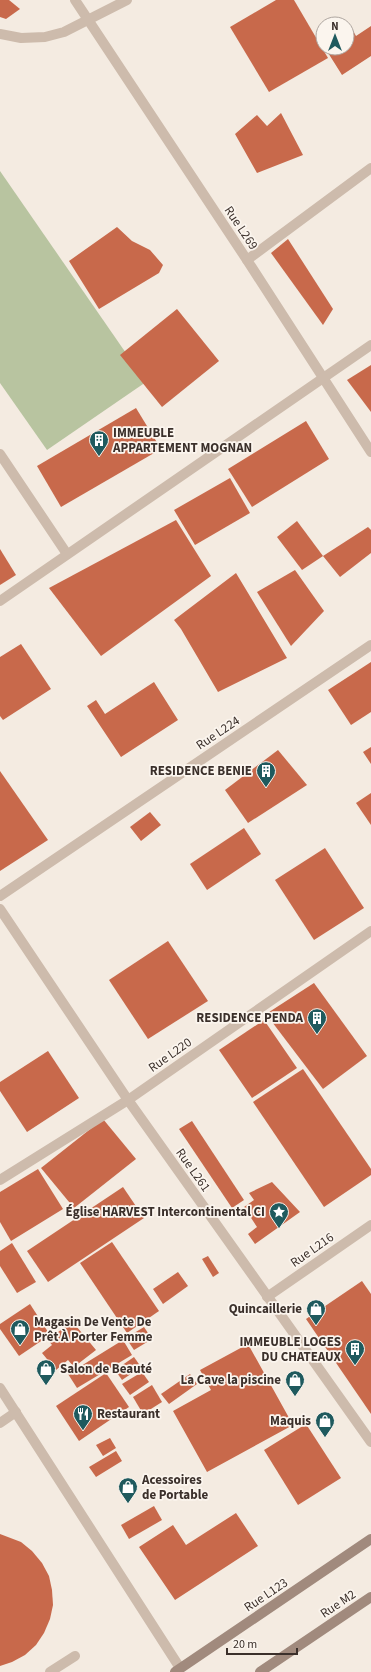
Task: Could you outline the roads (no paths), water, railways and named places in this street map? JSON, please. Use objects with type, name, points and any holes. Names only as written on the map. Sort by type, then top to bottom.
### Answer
[{"type":"main road","name":"Rue L123","points":[[179,1671],[371,1539]]},
{"type":"main road","name":"Rue M2","points":[[260,1672],[371,1597]]},
{"type":"street","name":"Rue L269","points":[[75,0],[247,260],[371,452]]},
{"type":"street","points":[[0,34],[21,38],[45,37],[64,32],[127,0]]},
{"type":"street","points":[[247,260],[371,168]]},
{"type":"street","points":[[0,601],[371,345]]},
{"type":"street","points":[[0,454],[67,554]]},
{"type":"street","name":"Rue L224","points":[[0,896],[371,645]]},
{"type":"street","name":"Rue L261","points":[[0,909],[128,1100],[371,1442]]},
{"type":"street","name":"Rue L220","points":[[0,1180],[128,1100],[371,931]]},
{"type":"street","name":"Rue L216","points":[[267,1297],[371,1225]]},
{"type":"street","points":[[0,1388],[179,1671]]},
{"type":"street","points":[[0,1423],[16,1412]]},
{"type":"street","points":[[50,1672],[75,1656]]},
{"type":"place","name":"IMMEUBLE APPARTEMENT MOGNAN","points":[[99,457]]},
{"type":"place","name":"RESIDENCE BENIE","points":[[266,788]]},
{"type":"place","name":"RESIDENCE PENDA","points":[[317,1035]]},
{"type":"place","name":"Église HARVEST Intercontinental CI","points":[[279,1229]]},
{"type":"place","name":"Quincaillerie","points":[[316,1326]]},
{"type":"place","name":"Magasin De Vente De Prêt À Porter Femme","points":[[20,1346]]},
{"type":"place","name":"IMMEUBLE LOGES DU CHATEAUX","points":[[355,1366]]},
{"type":"place","name":"Salon de Beauté","points":[[46,1386]]},
{"type":"place","name":"La Cave la piscine","points":[[295,1397]]},
{"type":"place","name":"Restaurant","points":[[83,1431]]},
{"type":"place","name":"Maquis","points":[[325,1438]]},
{"type":"place","name":"Acessoires de Portable","points":[[128,1504]]}]
